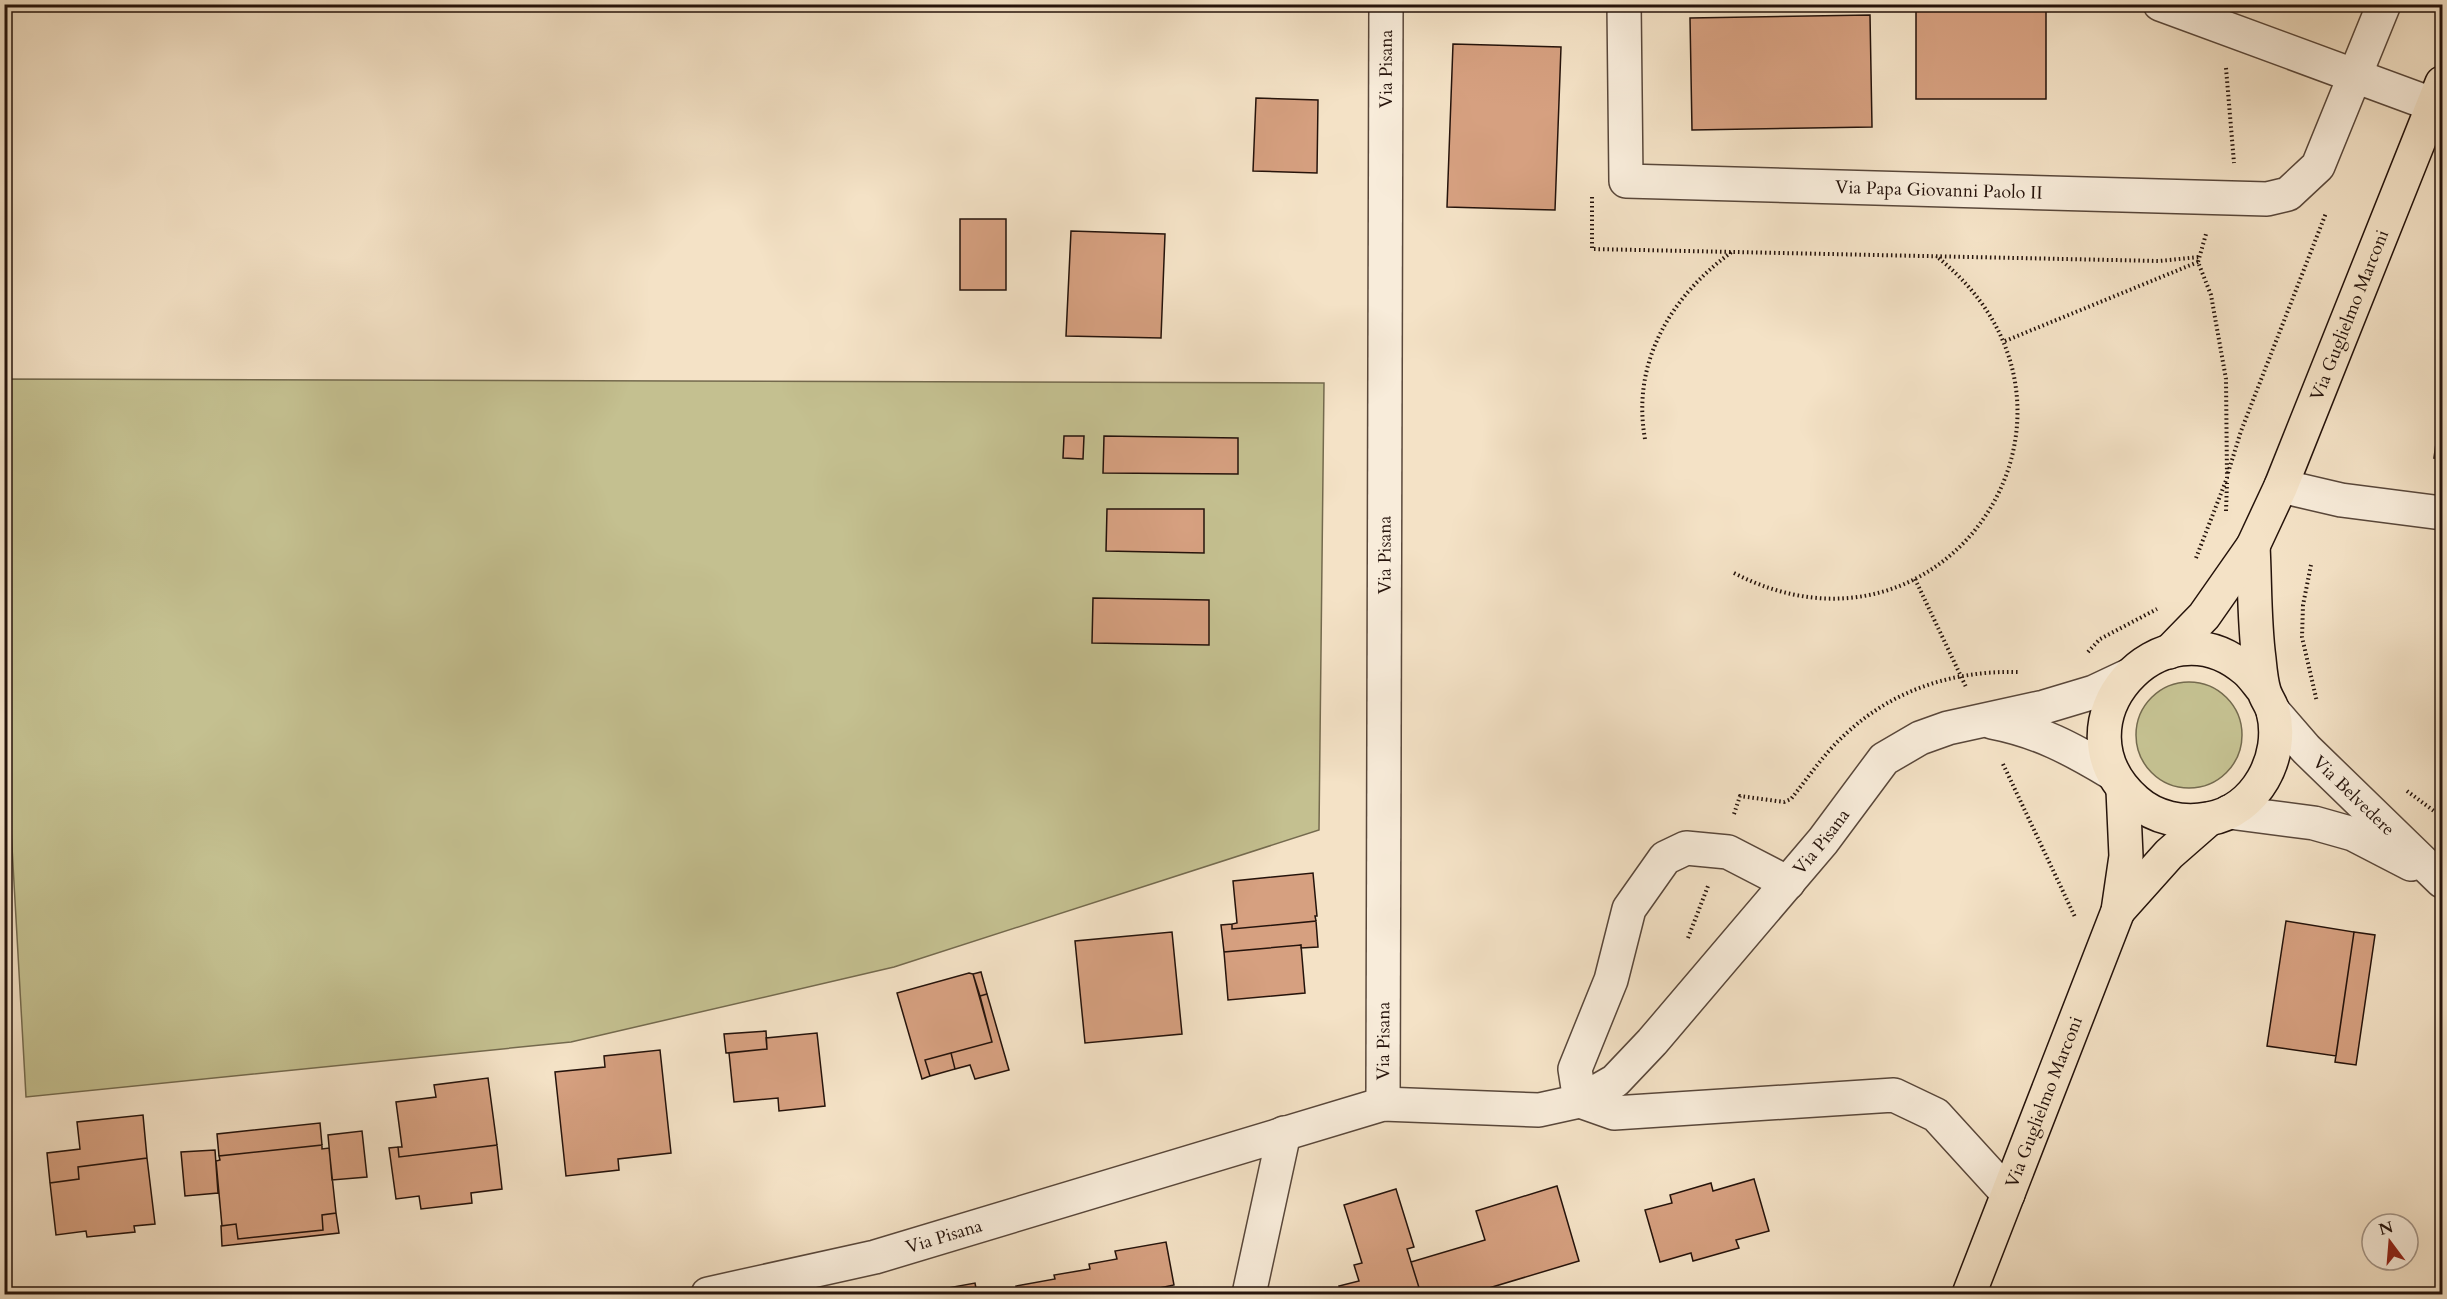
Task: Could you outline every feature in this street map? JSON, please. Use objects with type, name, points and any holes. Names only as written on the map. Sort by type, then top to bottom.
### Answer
[{"type":"main road","name":"Via Guglielmo Marconi","points":[[2169,652],[2204,616],[2253,546],[2281,486],[2438,94]]},
{"type":"main road","name":"Via Guglielmo Marconi","points":[[2253,546],[2258,657],[2268,701]]},
{"type":"main road","points":[[2196,649],[2223,655],[2247,670],[2268,701],[2276,741],[2269,770],[2253,794],[2219,815],[2186,821],[2162,817],[2141,806],[2117,782],[2104,748],[2104,722],[2112,698],[2127,676],[2154,657],[2169,652],[2196,649]]},
{"type":"main road","name":"Via Guglielmo Marconi","points":[[1969,1294],[2118,911],[2126,856],[2117,782]]},
{"type":"main road","name":"Via Guglielmo Marconi","points":[[2118,911],[2169,854],[2219,815]]},
{"type":"street","name":"Via Pisana","points":[[1383,1104],[1386,4]]},
{"type":"street","name":"Via Papa Giovanni Paolo II","points":[[1624,4],[1626,181],[2267,199],[2288,194],[2318,166],[2384,4]]},
{"type":"street","points":[[2160,4],[2357,75],[2438,94]]},
{"type":"street","points":[[2281,486],[2341,500],[2442,513]]},
{"type":"street","name":"Via Pisana","points":[[708,1294],[875,1257],[1383,1104],[1539,1110],[1581,1101],[1615,1081],[1652,1042],[1823,841],[1884,759],[1920,738],[1982,720],[2044,707],[2094,692],[2127,676]]},
{"type":"street","name":"Via Belvedere","points":[[2268,701],[2306,748],[2440,879]]},
{"type":"street","name":"Via Pisana","points":[[1982,720],[2029,730],[2064,744],[2117,782]]},
{"type":"street","name":"Via Belvedere","points":[[2219,815],[2314,823],[2353,834],[2440,879]]},
{"type":"street","points":[[1788,883],[1728,852],[1686,848],[1665,858],[1629,909],[1611,980],[1575,1069],[1581,1101],[1614,1113],[1894,1095],[1936,1115],[2008,1194]]},
{"type":"street","points":[[1249,1294],[1284,1133]]},
{"type":"path","points":[[2223,26],[2234,164]]},
{"type":"path","points":[[2194,563],[2227,478],[2241,431],[2329,204]]},
{"type":"path","points":[[2208,231],[2198,260],[2211,295],[2226,379],[2227,478]]},
{"type":"path","points":[[1645,439],[1643,391],[1650,357],[1663,325],[1682,296],[1706,271],[1734,251],[2198,260]]},
{"type":"path","points":[[1734,573],[1759,586],[1792,596],[1826,599],[1861,597],[1894,588],[1915,579],[1954,553],[1978,528],[1997,499],[2010,466],[2017,432],[2018,398],[2005,341],[1982,301],[1960,275],[1935,256]]},
{"type":"path","points":[[2005,341],[2198,260]]},
{"type":"path","points":[[2311,565],[2303,605],[2302,637],[2318,704]]},
{"type":"path","points":[[1915,579],[1968,690]]},
{"type":"path","points":[[2085,655],[2108,634],[2165,605]]},
{"type":"path","points":[[1688,940],[1740,796],[1784,802],[1791,799],[1828,752],[1878,708],[1909,692],[1960,674],[2030,672]]},
{"type":"path","points":[[1998,754],[2076,918]]},
{"type":"path","points":[[2406,790],[2442,818]]},
{"type":"shaded area","points":[[4,379],[1324,383],[1319,830],[894,967],[571,1042],[26,1097],[5,722]]},
{"type":"shaded area","points":[[2189,682],[2209,686],[2227,697],[2238,715],[2242,735],[2238,755],[2227,773],[2209,784],[2189,788],[2169,784],[2151,773],[2140,755],[2136,735],[2140,715],[2151,697],[2169,686]]},
{"type":"building","points":[[1916,4],[2046,4],[2046,99],[1916,99]]},
{"type":"building","points":[[1870,15],[1872,127],[1692,130],[1690,18]]},
{"type":"building","points":[[1453,44],[1561,47],[1555,210],[1447,207]]},
{"type":"building","points":[[1256,98],[1318,100],[1317,173],[1253,171]]},
{"type":"building","points":[[960,219],[1006,219],[1006,290],[960,290]]},
{"type":"building","points":[[1071,231],[1165,234],[1161,338],[1066,336]]},
{"type":"building","points":[[2442,399],[2442,459],[2434,458]]},
{"type":"building","points":[[1064,436],[1084,436],[1083,459],[1063,458]]},
{"type":"building","points":[[1104,436],[1238,438],[1238,474],[1103,473]]},
{"type":"building","points":[[1107,509],[1204,509],[1204,553],[1106,551]]},
{"type":"building","points":[[1093,598],[1209,600],[1209,645],[1092,643]]},
{"type":"building","points":[[1313,873],[1316,921],[1232,929],[1232,924],[1237,923],[1233,881]]},
{"type":"building","points":[[1316,921],[1318,947],[1301,948],[1301,945],[1224,952],[1221,925],[1232,924],[1232,929]]},
{"type":"building","points":[[2286,921],[2354,932],[2336,1056],[2267,1046]]},
{"type":"building","points":[[1172,932],[1182,1034],[1085,1043],[1075,941]]},
{"type":"building","points":[[2354,932],[2375,935],[2356,1065],[2335,1062]]},
{"type":"building","points":[[1301,945],[1305,993],[1228,1000],[1224,952]]},
{"type":"building","points":[[981,972],[987,994],[980,996],[973,974]]},
{"type":"building","points":[[969,973],[973,974],[992,1042],[925,1060],[930,1076],[922,1079],[897,993]]},
{"type":"building","points":[[987,994],[1009,1070],[975,1079],[970,1065],[955,1069],[951,1053],[992,1042],[980,996]]},
{"type":"building","points":[[766,1031],[767,1049],[726,1053],[724,1034]]},
{"type":"building","points":[[817,1033],[825,1106],[779,1111],[778,1098],[734,1102],[729,1053],[767,1049],[766,1038]]},
{"type":"building","points":[[660,1050],[671,1153],[618,1159],[619,1170],[566,1176],[555,1072],[605,1067],[604,1056]]},
{"type":"building","points":[[951,1053],[955,1069],[930,1076],[925,1060]]},
{"type":"building","points":[[488,1078],[497,1145],[399,1157],[398,1147],[402,1147],[396,1102],[436,1097],[434,1085]]},
{"type":"building","points":[[143,1115],[147,1158],[78,1167],[79,1179],[50,1183],[47,1153],[80,1149],[77,1122]]},
{"type":"building","points":[[320,1123],[322,1145],[219,1156],[217,1134]]},
{"type":"building","points":[[362,1131],[367,1177],[332,1180],[328,1135]]},
{"type":"building","points":[[322,1145],[322,1149],[329,1148],[336,1213],[322,1215],[323,1230],[238,1239],[236,1224],[222,1226],[216,1161],[220,1160],[219,1156]]},
{"type":"building","points":[[497,1145],[502,1189],[471,1193],[472,1203],[421,1209],[419,1196],[396,1199],[389,1148],[398,1147],[399,1157]]},
{"type":"building","points":[[215,1150],[218,1193],[185,1196],[181,1152]]},
{"type":"building","points":[[147,1158],[155,1224],[134,1226],[135,1232],[87,1237],[86,1231],[56,1235],[50,1183],[79,1179],[78,1167]]},
{"type":"building","points":[[1754,1179],[1769,1231],[1736,1240],[1739,1248],[1693,1261],[1691,1253],[1660,1262],[1645,1210],[1672,1203],[1670,1195],[1711,1183],[1713,1191]]},
{"type":"building","points":[[1557,1186],[1579,1261],[1469,1294],[1421,1294],[1411,1262],[1485,1240],[1476,1211]]},
{"type":"building","points":[[1396,1189],[1414,1247],[1407,1249],[1421,1294],[1342,1294],[1339,1286],[1359,1281],[1354,1265],[1362,1263],[1344,1205]]},
{"type":"building","points":[[336,1213],[339,1233],[222,1246],[221,1226],[236,1224],[238,1239],[323,1230],[322,1215]]},
{"type":"building","points":[[1166,1242],[1174,1285],[1159,1288],[1160,1294],[1017,1294],[1016,1286],[1055,1279],[1054,1275],[1090,1269],[1089,1264],[1117,1259],[1115,1251]]},
{"type":"building","points":[[975,1283],[977,1294],[943,1294],[942,1289]]}]
